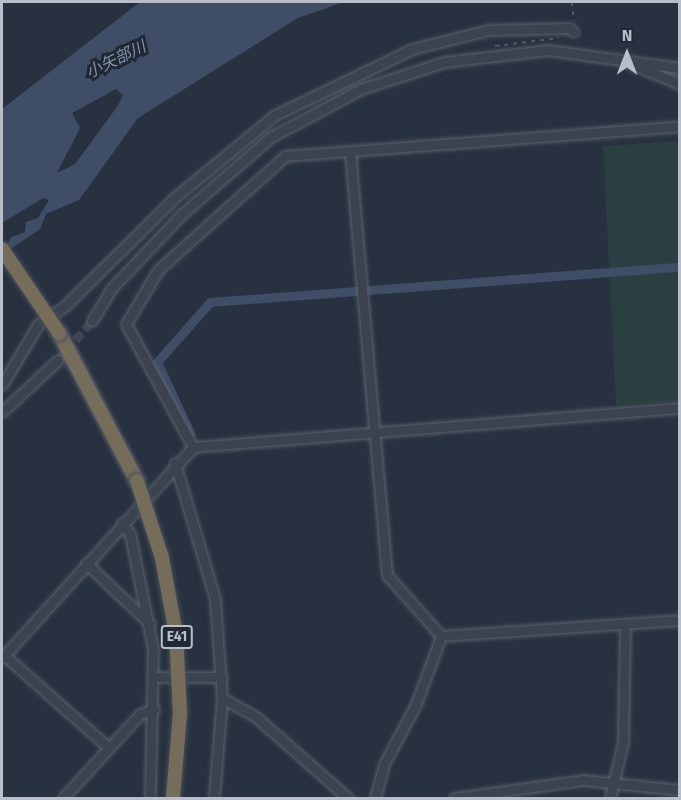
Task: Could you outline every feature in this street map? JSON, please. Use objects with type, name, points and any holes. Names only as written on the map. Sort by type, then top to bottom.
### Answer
[{"type":"highway","name":"E41","points":[[2,249],[59,333],[137,481],[162,558],[176,634],[180,713],[173,798]]},
{"type":"street","points":[[3,383],[39,323],[64,307],[174,198],[275,115],[412,49],[488,30],[569,28],[574,32]]},
{"type":"street","points":[[92,321],[111,289],[182,214],[271,137],[319,109],[444,62],[548,50],[620,57],[680,68]]},
{"type":"street","points":[[620,57],[680,84]]},
{"type":"street","points":[[193,447],[126,324],[158,270],[285,156],[680,126]]},
{"type":"street","points":[[350,152],[387,575],[441,636]]},
{"type":"street","points":[[2,412],[58,360]]},
{"type":"street","points":[[109,748],[3,656],[175,464],[193,447],[653,406],[676,411]]},
{"type":"street","points":[[175,464],[215,599],[222,698],[214,798]]},
{"type":"street","points":[[122,523],[130,534],[150,624],[154,676],[150,798]]},
{"type":"street","points":[[86,563],[150,624]]},
{"type":"street","points":[[441,636],[680,620]]},
{"type":"street","points":[[610,798],[612,781],[623,742],[625,625]]},
{"type":"street","points":[[375,798],[384,764],[412,712],[441,636]]},
{"type":"street","points":[[154,676],[222,677]]},
{"type":"street","points":[[222,698],[256,717],[348,798]]},
{"type":"street","points":[[63,798],[140,714],[154,709]]},
{"type":"street","points":[[454,798],[583,780],[612,781],[680,790]]},
{"type":"path","points":[[493,47],[574,32],[572,2]]},
{"type":"shaded area","points":[[679,141],[679,401],[616,405],[603,146]]},
{"type":"water","name":"小矢部川","points":[[140,2],[344,2],[298,18],[138,118],[79,200],[46,214],[40,229],[2,255],[11,237],[25,232],[26,222],[38,218],[49,200],[43,198],[2,223],[2,109]],"holes":[[[116,89],[123,95],[117,107],[75,164],[57,173],[80,128],[72,113]]]},
{"type":"waterway","points":[[190,433],[157,362],[210,302],[680,267]]},
{"type":"tunnel","points":[[58,360],[92,321]]}]
